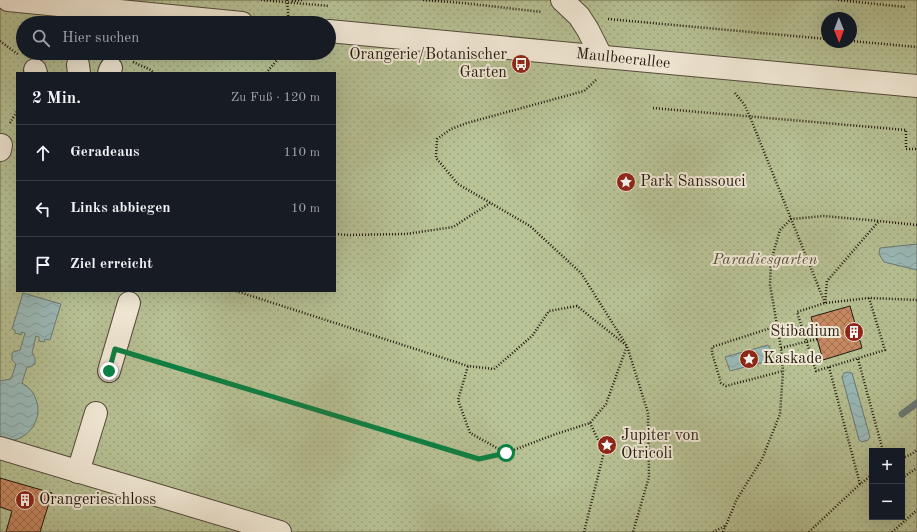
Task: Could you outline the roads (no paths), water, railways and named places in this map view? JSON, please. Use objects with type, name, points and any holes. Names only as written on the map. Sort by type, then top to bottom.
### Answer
[{"type":"street","points":[[8,0],[171,16]]},
{"type":"street","points":[[562,0],[578,16],[588,30],[601,56]]},
{"type":"street","name":"Maulbeerallee","points":[[336,32],[917,86]]},
{"type":"street","points":[[109,371],[129,303]]},
{"type":"street","points":[[78,472],[96,414]]},
{"type":"street","points":[[1,450],[280,532]]},
{"type":"water","points":[[917,244],[917,270],[884,262],[879,254],[880,248]]},
{"type":"water","points":[[23,293],[61,304],[50,340],[45,339],[44,342],[39,341],[39,337],[36,336],[32,353],[35,358],[35,364],[27,367],[22,383],[33,393],[38,406],[38,414],[35,422],[25,435],[18,439],[9,441],[0,440],[0,381],[11,379],[16,364],[12,360],[12,354],[13,352],[20,350],[25,333],[22,332],[21,335],[15,333],[15,330],[12,329]]},
{"type":"water","name":"Kaskade","points":[[768,345],[772,352],[772,360],[730,371],[725,357]]},
{"type":"water","points":[[844,373],[852,373],[870,437],[868,440],[862,442],[859,440],[842,377]]},
{"type":"waterway","points":[[902,414],[917,403]]},
{"type":"place","name":"Orangerie/Botanischer Garten","points":[[521,64]]},
{"type":"place","name":"Park Sanssouci","points":[[626,182]]},
{"type":"place","name":"Stibadium","points":[[854,332]]},
{"type":"place","name":"Kaskade","points":[[749,359]]},
{"type":"place","name":"Jupiter von Otricoli","points":[[607,445]]},
{"type":"place","name":"Orangerieschloss","points":[[25,500]]},
{"type":"park label","name":"Paradiesgarten","points":[[765,260]]}]
